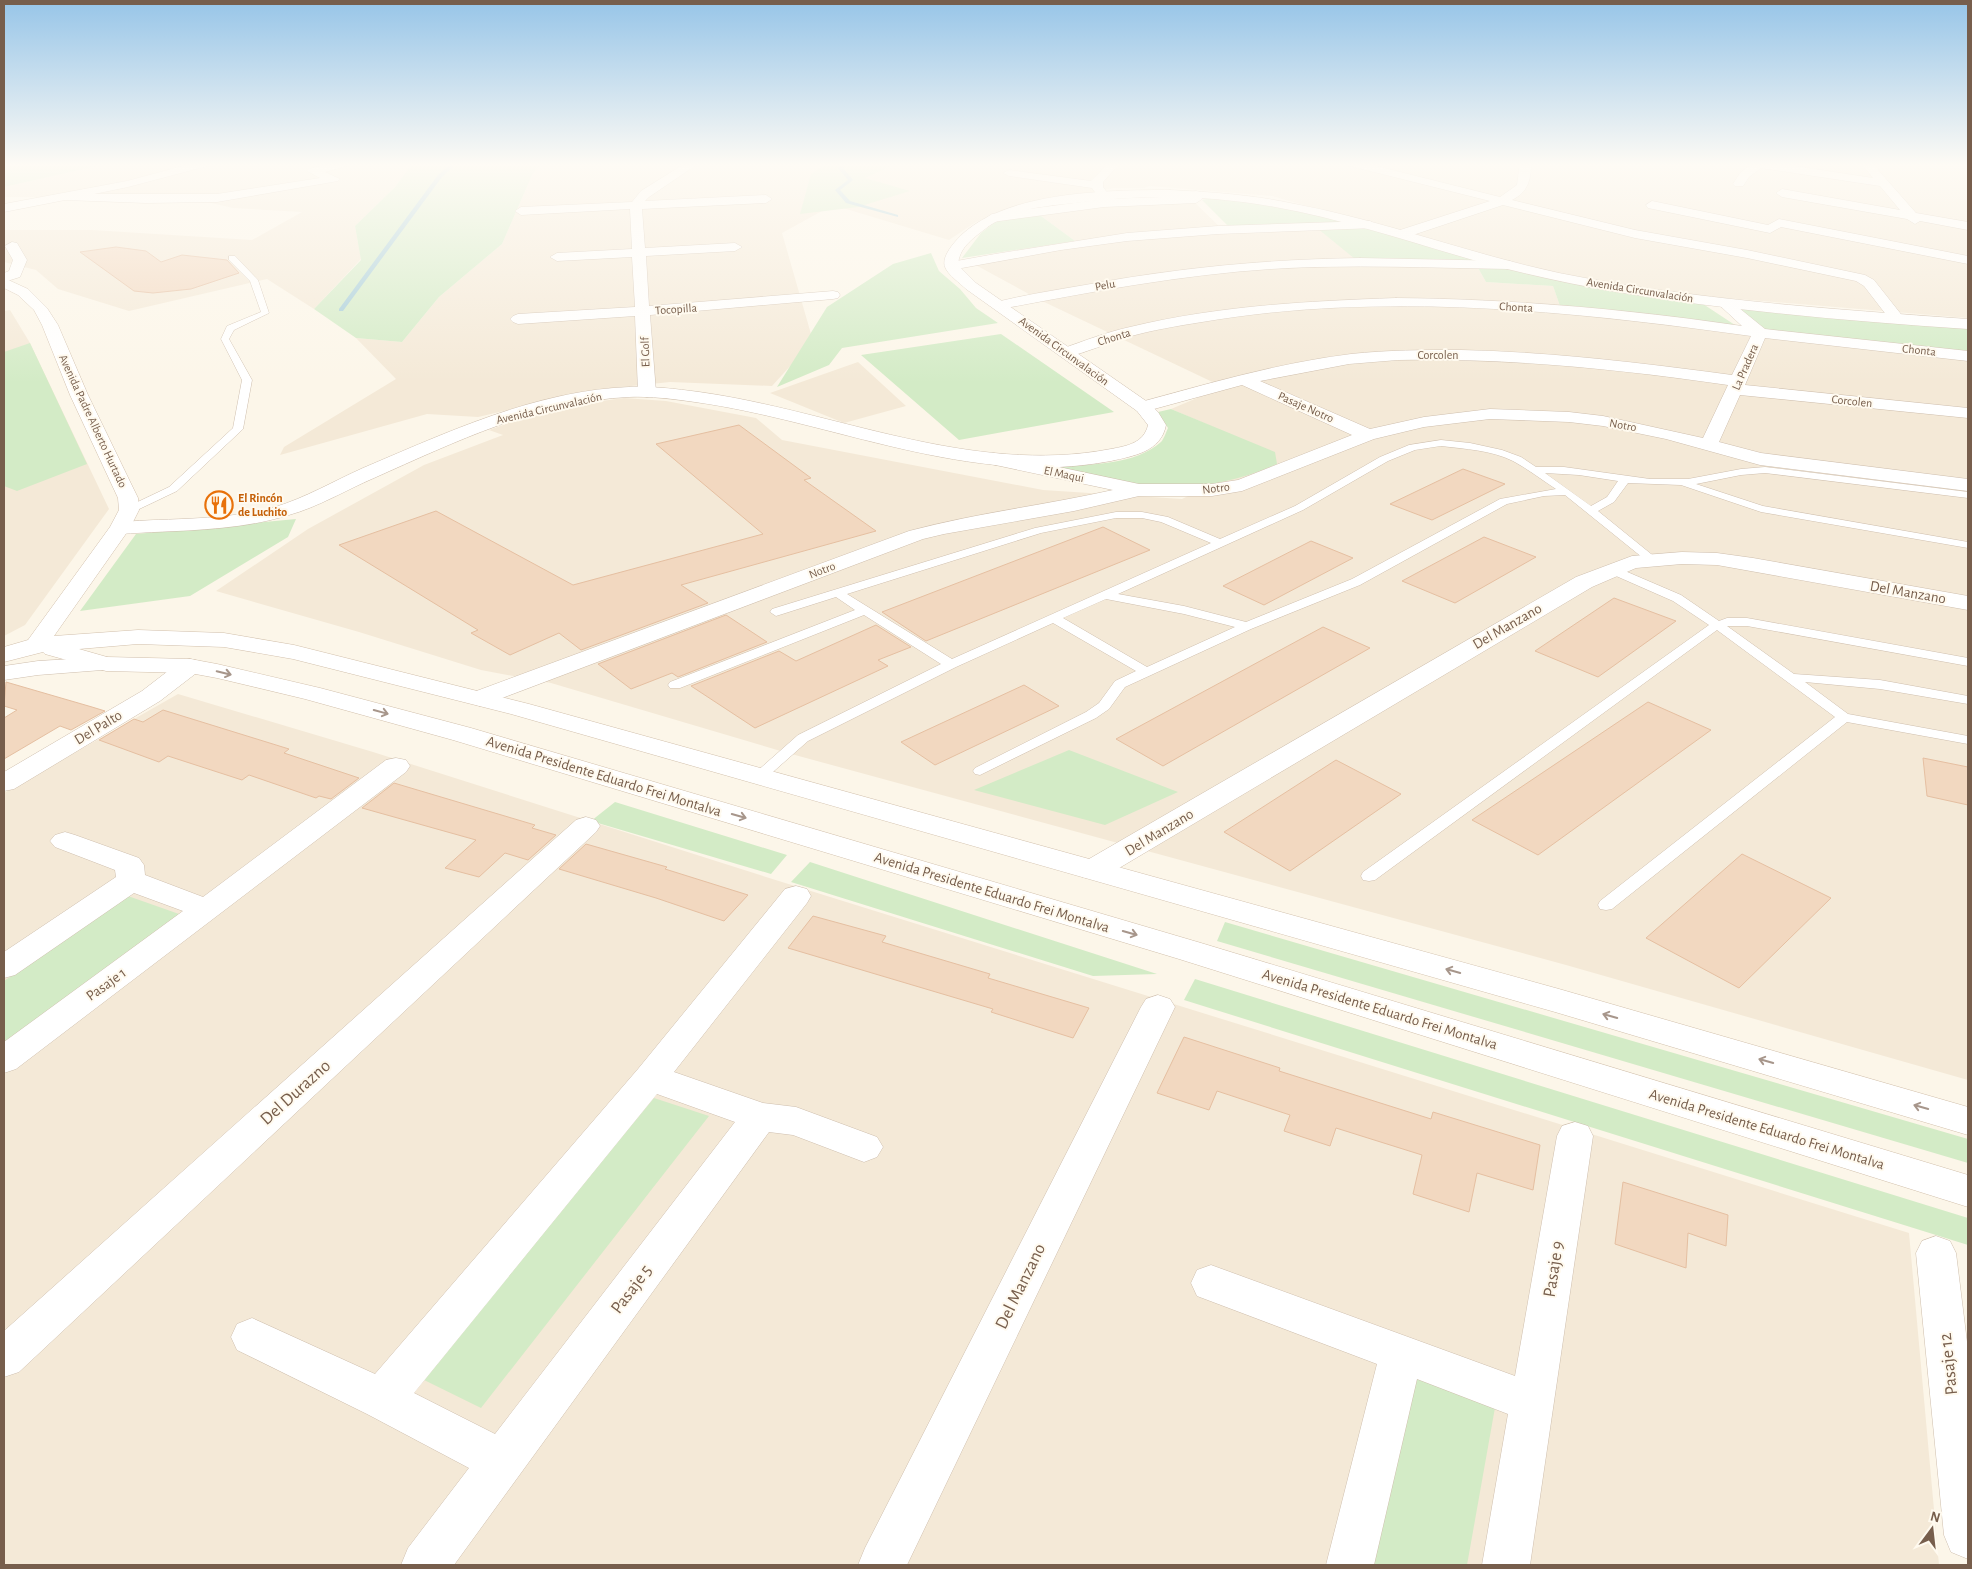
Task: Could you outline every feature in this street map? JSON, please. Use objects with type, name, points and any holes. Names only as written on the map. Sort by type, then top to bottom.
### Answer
[{"type":"street","name":"El Golf","points":[[638,236],[644,311],[647,392]]},
{"type":"street","name":"Avenida Circunvalación","points":[[120,528],[243,520],[265,516],[284,510],[480,425],[526,410],[611,394],[647,392],[672,394],[742,405],[899,443],[989,458],[1065,461],[1095,459],[1140,446],[1153,437],[1157,426],[1152,416],[1143,407],[1001,305],[971,286],[951,266],[950,259],[958,246],[970,236]]},
{"type":"street","points":[[951,266],[1071,244],[1140,236]]},
{"type":"street","name":"Avenida Circunvalación","points":[[1410,236],[1510,265],[1608,286],[1723,302],[1968,324]]},
{"type":"street","points":[[1647,236],[1747,254],[1860,278],[1869,282],[1896,318]]},
{"type":"street","points":[[1847,236],[1949,256]]},
{"type":"street","points":[[1937,243],[1949,256],[1965,265]]},
{"type":"street","points":[[4,278],[15,274],[20,260],[12,246]]},
{"type":"street","points":[[557,257],[735,247]]},
{"type":"street","name":"Pelu","points":[[1001,305],[1123,281],[1208,270],[1271,265],[1337,262],[1510,265]]},
{"type":"street","name":"Avenida Padre Alberto Hurtado","points":[[4,282],[23,292],[40,308],[50,325],[79,395],[128,498],[129,510]]},
{"type":"street","name":"Tocopilla","points":[[518,319],[644,311],[833,295]]},
{"type":"street","name":"Chonta","points":[[1067,352],[1140,329],[1232,314],[1316,306],[1410,302],[1539,308],[1650,318],[1760,333],[1968,356]]},
{"type":"street","name":"La Pradera","points":[[1709,445],[1760,333],[1723,302]]},
{"type":"street","name":"Corcolen","points":[[1143,407],[1290,369],[1351,359],[1414,355],[1486,355],[1601,363],[1736,385],[1968,413]]},
{"type":"street","name":"Pasaje Notro","points":[[1244,380],[1368,435]]},
{"type":"street","name":"Notro","points":[[480,698],[916,535],[942,528],[1074,505],[1139,490],[1212,490],[1242,485],[1368,435],[1457,416],[1524,414],[1603,421],[1652,430],[1760,459],[1968,485]]},
{"type":"street","name":"El Maqui","points":[[989,458],[1139,490]]},
{"type":"street","points":[[36,645],[120,528],[129,510]]},
{"type":"street","name":"Del Manzano","points":[[1094,870],[1519,619],[1584,582],[1611,569],[1632,562],[1682,558],[1753,564],[1968,602]]},
{"type":"street","points":[[4,652],[36,645],[138,637],[224,640],[294,652],[480,698],[760,776],[1559,1001],[1968,1121]]},
{"type":"street","points":[[4,655],[36,645],[106,664]]},
{"type":"street","name":"Avenida Presidente Eduardo Frei Montalva","points":[[4,673],[47,667],[106,664],[190,666],[311,693],[462,734],[1200,954],[1968,1190]]},
{"type":"street","name":"Del Palto","points":[[4,784],[151,696],[190,666]]},
{"type":"street","name":"Pasaje 1","points":[[4,1060],[208,909],[396,766]]},
{"type":"street","name":"Del Durazno","points":[[4,1358],[586,826]]},
{"type":"street","points":[[65,841],[129,865],[131,881]]},
{"type":"street","points":[[131,881],[208,909]]},
{"type":"street","points":[[4,967],[131,881]]},
{"type":"street","points":[[382,1399],[650,1078],[796,896]]},
{"type":"street","name":"Del Manzano","points":[[882,1565],[1158,1007]]},
{"type":"street","points":[[650,1078],[697,1093],[760,1117],[796,1121],[864,1147]]},
{"type":"street","name":"Pasaje 5","points":[[425,1565],[760,1117]]},
{"type":"street","name":"Pasaje 9","points":[[1506,1565],[1575,1136]]},
{"type":"street","name":"Pasaje 12","points":[[1936,1253],[1968,1535]]},
{"type":"street","points":[[1211,1284],[1531,1402]]},
{"type":"street","points":[[252,1337],[382,1399],[502,1462]]},
{"type":"street","points":[[1350,1565],[1400,1354]]},
{"type":"lane","points":[[129,510],[173,489],[238,429],[247,380],[225,339],[230,328],[265,313],[254,280],[232,258]]},
{"type":"lane","points":[[760,776],[803,738],[951,664],[1299,508],[1384,459],[1413,447],[1441,444],[1479,447],[1516,459],[1567,492],[1652,560]]},
{"type":"lane","points":[[1535,470],[1559,469],[1625,480],[1679,482],[1700,480],[1739,471],[1765,470],[1968,495]]},
{"type":"lane","points":[[1589,510],[1604,506],[1625,480]]},
{"type":"lane","points":[[1679,482],[1762,509],[1968,545]]},
{"type":"lane","points":[[980,771],[1091,715],[1104,706],[1120,684],[1247,626],[1356,582],[1504,501],[1544,493],[1567,492]]},
{"type":"lane","points":[[776,612],[1039,530],[1116,515],[1142,514],[1158,518],[1220,543]]},
{"type":"lane","points":[[1611,569],[1677,598],[1718,624],[1844,717],[1968,740]]},
{"type":"lane","points":[[837,593],[951,664]]},
{"type":"lane","points":[[1105,594],[1184,610],[1247,626]]},
{"type":"lane","points":[[675,685],[865,610]]},
{"type":"lane","points":[[1054,618],[1147,672]]},
{"type":"lane","points":[[1370,876],[1718,624],[1747,622],[1968,662]]},
{"type":"lane","points":[[1791,678],[1858,681],[1968,700]]},
{"type":"lane","points":[[1606,905],[1844,717]]},
{"type":"shaded area","points":[[4,236],[192,236],[252,240],[259,236],[357,236],[361,259],[314,309],[267,279],[129,311],[58,289],[36,270],[4,262]]},
{"type":"shaded area","points":[[505,236],[783,236],[813,341],[772,386],[670,382],[593,390],[478,417],[427,414],[280,455],[284,447],[396,379],[356,338],[402,342],[439,297],[502,244]]},
{"type":"shaded area","points":[[936,236],[955,236],[949,240]]},
{"type":"shaded area","points":[[1069,236],[1352,236],[1477,266],[1486,282],[1553,286],[1560,306],[1773,337],[1968,358],[1968,1080],[1566,965],[784,752],[551,683],[481,670],[359,632],[216,591],[308,529],[424,465],[503,435],[489,430],[526,417],[579,404],[624,398],[666,401],[756,418],[782,440],[1043,490],[1182,499],[1274,453],[1171,409],[1223,387],[1040,300],[972,263],[1075,241]]},
{"type":"shaded area","points":[[1413,236],[1968,236],[1968,318],[1665,293],[1503,262]]},
{"type":"shaded area","points":[[10,310],[30,343],[109,509],[25,625],[4,636],[4,311]]},
{"type":"shaded area","points":[[858,362],[906,406],[844,423],[770,393]]},
{"type":"shaded area","points":[[178,694],[373,752],[782,882],[1909,1233],[1939,1565],[4,1565],[4,793]]},
{"type":"green space","points":[[357,236],[505,236],[502,244],[439,297],[402,342],[356,338],[314,309],[361,260]]},
{"type":"green space","points":[[979,236],[1069,236],[1075,241],[962,258]]},
{"type":"green space","points":[[1327,236],[1396,236],[1481,262],[1355,259]]},
{"type":"green space","points":[[931,253],[939,271],[960,289],[976,308],[998,323],[842,348],[829,365],[777,387],[827,307],[893,264]]},
{"type":"green space","points":[[1477,266],[1492,266],[1700,302],[1738,327],[1560,306],[1553,286],[1486,282]]},
{"type":"green space","points":[[1729,307],[1968,328],[1968,351],[1758,329]]},
{"type":"green space","points":[[1001,334],[1114,412],[959,440],[861,355]]},
{"type":"green space","points":[[30,343],[87,464],[17,491],[4,486],[4,352]]},
{"type":"green space","points":[[1171,409],[1275,452],[1277,464],[1227,481],[1174,487],[1138,485],[1059,467],[1113,462],[1151,450],[1162,441],[1168,428],[1158,412]]},
{"type":"green space","points":[[296,519],[288,537],[190,596],[80,611],[136,534]]},
{"type":"green space","points":[[1069,750],[1178,792],[1105,825],[974,790]]},
{"type":"green space","points":[[615,802],[787,855],[771,874],[591,821]]},
{"type":"green space","points":[[810,862],[1157,974],[1093,976],[791,882]]},
{"type":"green space","points":[[128,896],[179,914],[4,1044],[4,981]]},
{"type":"green space","points":[[1225,922],[1968,1139],[1968,1163],[1217,941]]},
{"type":"green space","points":[[1195,979],[1968,1218],[1968,1245],[1184,1000]]},
{"type":"green space","points":[[654,1098],[709,1116],[481,1408],[422,1379]]},
{"type":"green space","points":[[1407,1371],[1496,1402],[1467,1565],[1359,1565]]},
{"type":"building","points":[[116,247],[146,251],[161,262],[182,255],[227,260],[239,273],[191,289],[153,293],[134,291],[80,252]]},
{"type":"building","points":[[739,425],[811,478],[804,480],[876,531],[681,585],[708,603],[581,650],[559,633],[510,655],[471,633],[478,630],[339,545],[436,511],[573,585],[763,534],[656,444]]},
{"type":"building","points":[[1463,469],[1505,484],[1432,520],[1390,504]]},
{"type":"building","points":[[1103,527],[1150,550],[926,641],[882,612]]},
{"type":"building","points":[[1484,537],[1536,557],[1455,603],[1402,581]]},
{"type":"building","points":[[1311,541],[1353,558],[1264,605],[1223,586]]},
{"type":"building","points":[[1614,598],[1676,621],[1598,677],[1535,651]]},
{"type":"building","points":[[726,615],[767,642],[678,677],[672,673],[631,689],[598,664]]},
{"type":"building","points":[[876,625],[911,647],[878,660],[888,666],[755,728],[691,686],[779,651],[796,661]]},
{"type":"building","points":[[1323,627],[1370,648],[1163,766],[1116,739]]},
{"type":"building","points":[[6,682],[105,711],[71,730],[60,726],[4,759],[4,718],[17,710],[4,706]]},
{"type":"building","points":[[1024,685],[1059,706],[935,765],[901,742]]},
{"type":"building","points":[[1648,702],[1711,730],[1538,855],[1472,820]]},
{"type":"building","points":[[163,710],[289,749],[284,753],[359,778],[331,799],[319,796],[316,798],[249,775],[242,780],[168,756],[159,762],[99,740],[134,719],[143,722]]},
{"type":"building","points":[[1923,758],[1968,767],[1968,805],[1927,796]]},
{"type":"building","points":[[1336,760],[1401,794],[1290,871],[1224,832]]},
{"type":"building","points":[[394,783],[535,825],[532,828],[556,835],[528,860],[505,853],[479,877],[445,868],[476,840],[362,808]]},
{"type":"building","points":[[586,844],[667,867],[665,869],[748,895],[724,921],[559,869]]},
{"type":"building","points":[[1742,854],[1831,898],[1739,988],[1646,938]]},
{"type":"building","points":[[813,916],[886,936],[882,942],[990,974],[988,978],[1089,1008],[1073,1038],[991,1012],[993,1009],[788,948]]},
{"type":"building","points":[[1184,1037],[1280,1068],[1279,1071],[1431,1119],[1433,1112],[1540,1145],[1533,1190],[1477,1173],[1469,1212],[1413,1194],[1422,1155],[1336,1128],[1330,1146],[1284,1131],[1290,1115],[1217,1091],[1209,1110],[1157,1093]]},
{"type":"building","points":[[1623,1182],[1728,1215],[1726,1246],[1688,1233],[1686,1268],[1615,1244]]},
{"type":"waterway","points":[[341,310],[396,236]]},
{"type":"place","name":"El Rincón de Luchito","points":[[219,505]]}]
